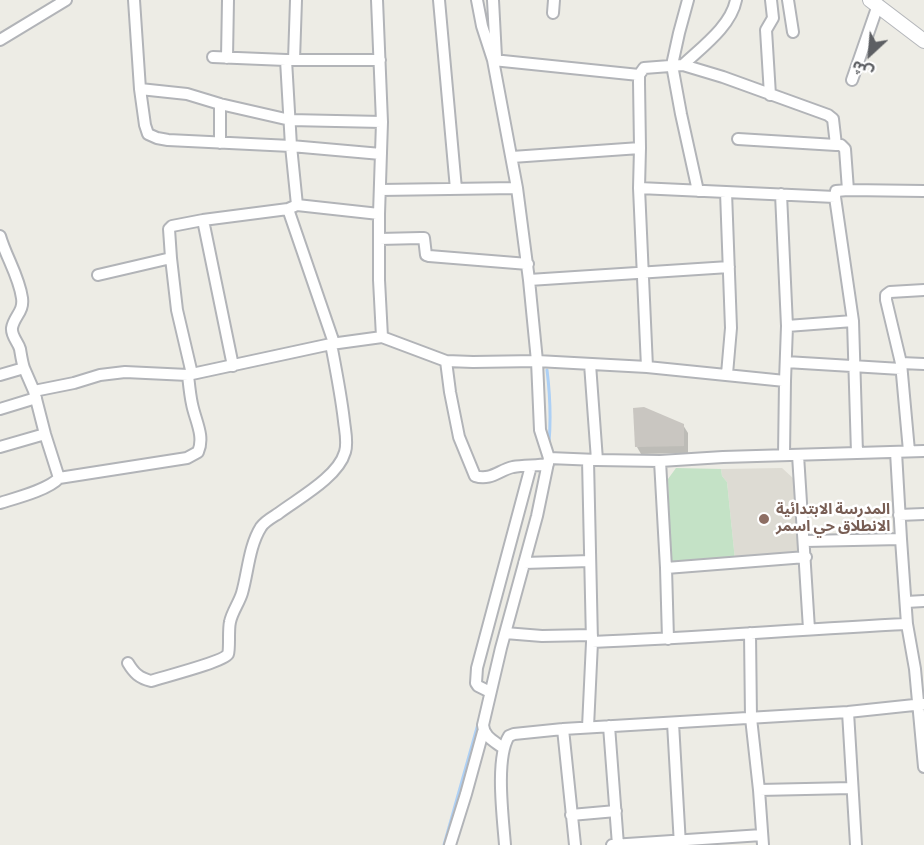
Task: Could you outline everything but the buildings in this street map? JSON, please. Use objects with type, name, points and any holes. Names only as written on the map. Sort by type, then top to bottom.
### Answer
[{"type":"street","points":[[0,40],[66,0]]},
{"type":"street","points":[[134,0],[140,89],[148,134],[168,140],[291,146],[381,154]]},
{"type":"street","points":[[227,58],[228,0]]},
{"type":"street","points":[[128,663],[134,673],[151,681],[227,656],[230,622],[242,595],[247,567],[256,537],[262,526],[316,486],[336,468],[345,454],[346,439],[342,399],[332,344],[293,207],[290,60],[296,0]]},
{"type":"street","points":[[377,0],[382,122],[379,214],[382,337]]},
{"type":"street","points":[[439,0],[456,189]]},
{"type":"street","points":[[450,845],[483,732],[490,692],[537,516],[549,461],[540,430],[530,280],[517,188],[494,60],[482,26],[477,0]]},
{"type":"street","points":[[493,0],[494,60]]},
{"type":"street","points":[[553,13],[554,0]]},
{"type":"street","points":[[688,0],[679,33],[678,65],[681,114],[698,191]]},
{"type":"street","points":[[678,65],[726,23],[736,0]]},
{"type":"street","points":[[770,95],[766,30],[773,18],[771,0]]},
{"type":"street","points":[[788,0],[793,32]]},
{"type":"street","points":[[852,80],[874,3],[924,40]]},
{"type":"street","points":[[213,57],[380,60]]},
{"type":"street","points":[[494,60],[639,75]]},
{"type":"street","points":[[648,367],[639,188],[639,75],[644,68],[678,65],[723,77],[828,115],[833,119],[836,145]]},
{"type":"street","points":[[140,89],[187,94],[290,120],[382,122]]},
{"type":"street","points":[[220,104],[220,142]]},
{"type":"street","points":[[738,139],[841,145],[845,149],[848,190]]},
{"type":"street","points":[[512,157],[640,148]]},
{"type":"street","points":[[380,190],[517,188]]},
{"type":"street","points":[[639,188],[835,197]]},
{"type":"street","points":[[858,453],[853,321],[836,191],[924,191]]},
{"type":"street","points":[[726,192],[731,328],[727,375]]},
{"type":"street","points":[[781,194],[787,326],[784,455]]},
{"type":"street","points":[[0,503],[47,487],[59,478],[187,458],[198,452],[201,446],[200,436],[192,404],[190,374],[177,310],[171,258],[169,229],[172,226],[293,207],[379,214]]},
{"type":"street","points":[[203,220],[233,366]]},
{"type":"street","points":[[0,236],[23,300],[21,311],[6,332],[19,346],[59,478]]},
{"type":"street","points":[[380,239],[424,238],[426,255],[429,256],[528,264]]},
{"type":"street","points":[[98,275],[171,258]]},
{"type":"street","points":[[530,280],[729,267]]},
{"type":"street","points":[[909,451],[901,366],[886,295],[890,292],[924,290]]},
{"type":"street","points":[[787,326],[853,321]]},
{"type":"street","points":[[0,409],[35,395],[100,375],[125,372],[190,374],[332,344],[382,337],[446,361],[537,361],[648,367],[784,381]]},
{"type":"street","points":[[446,361],[459,437],[475,476],[478,478],[497,475],[509,468],[531,466],[549,461],[660,461],[924,451]]},
{"type":"street","points":[[786,362],[855,367],[924,364]]},
{"type":"street","points":[[588,728],[592,638],[590,561],[593,460],[590,364]]},
{"type":"street","points":[[0,375],[24,368]]},
{"type":"street","points":[[0,447],[45,434]]},
{"type":"street","points":[[896,452],[900,539],[908,624],[921,704],[924,767]]},
{"type":"street","points":[[798,455],[809,629]]},
{"type":"street","points":[[660,461],[668,639]]},
{"type":"street","points":[[490,692],[476,683],[477,668],[531,466]]},
{"type":"street","points":[[899,515],[924,514]]},
{"type":"street","points":[[805,541],[900,539]]},
{"type":"street","points":[[666,568],[806,557]]},
{"type":"street","points":[[524,563],[590,561]]},
{"type":"street","points":[[906,602],[924,601]]},
{"type":"street","points":[[505,633],[668,639],[908,624]]},
{"type":"street","points":[[612,845],[762,840],[751,718],[750,633]]},
{"type":"street","points":[[505,845],[502,798],[503,748],[508,736],[563,729],[848,712],[921,704]]},
{"type":"street","points":[[848,712],[856,845]]},
{"type":"street","points":[[673,723],[680,842]]},
{"type":"street","points":[[609,726],[618,845]]},
{"type":"street","points":[[563,729],[575,845]]},
{"type":"street","points":[[483,732],[503,748]]},
{"type":"street","points":[[759,790],[852,788]]},
{"type":"street","points":[[571,815],[616,811]]},
{"type":"shaded area","name":"المدرسة الابتدائية الانطلاق حي اسمر","points":[[782,468],[794,479],[800,556],[735,560],[727,482],[722,476],[721,469]]},
{"type":"green space","points":[[676,468],[721,469],[722,476],[727,482],[735,560],[671,565],[668,479]]},
{"type":"waterway","points":[[547,370],[550,406],[549,443]]},
{"type":"waterway","points":[[444,845],[480,717]]},
{"type":"place","name":"المدرسة الابتدائية الانطلاق حي اسمر","points":[[764,519]]}]
